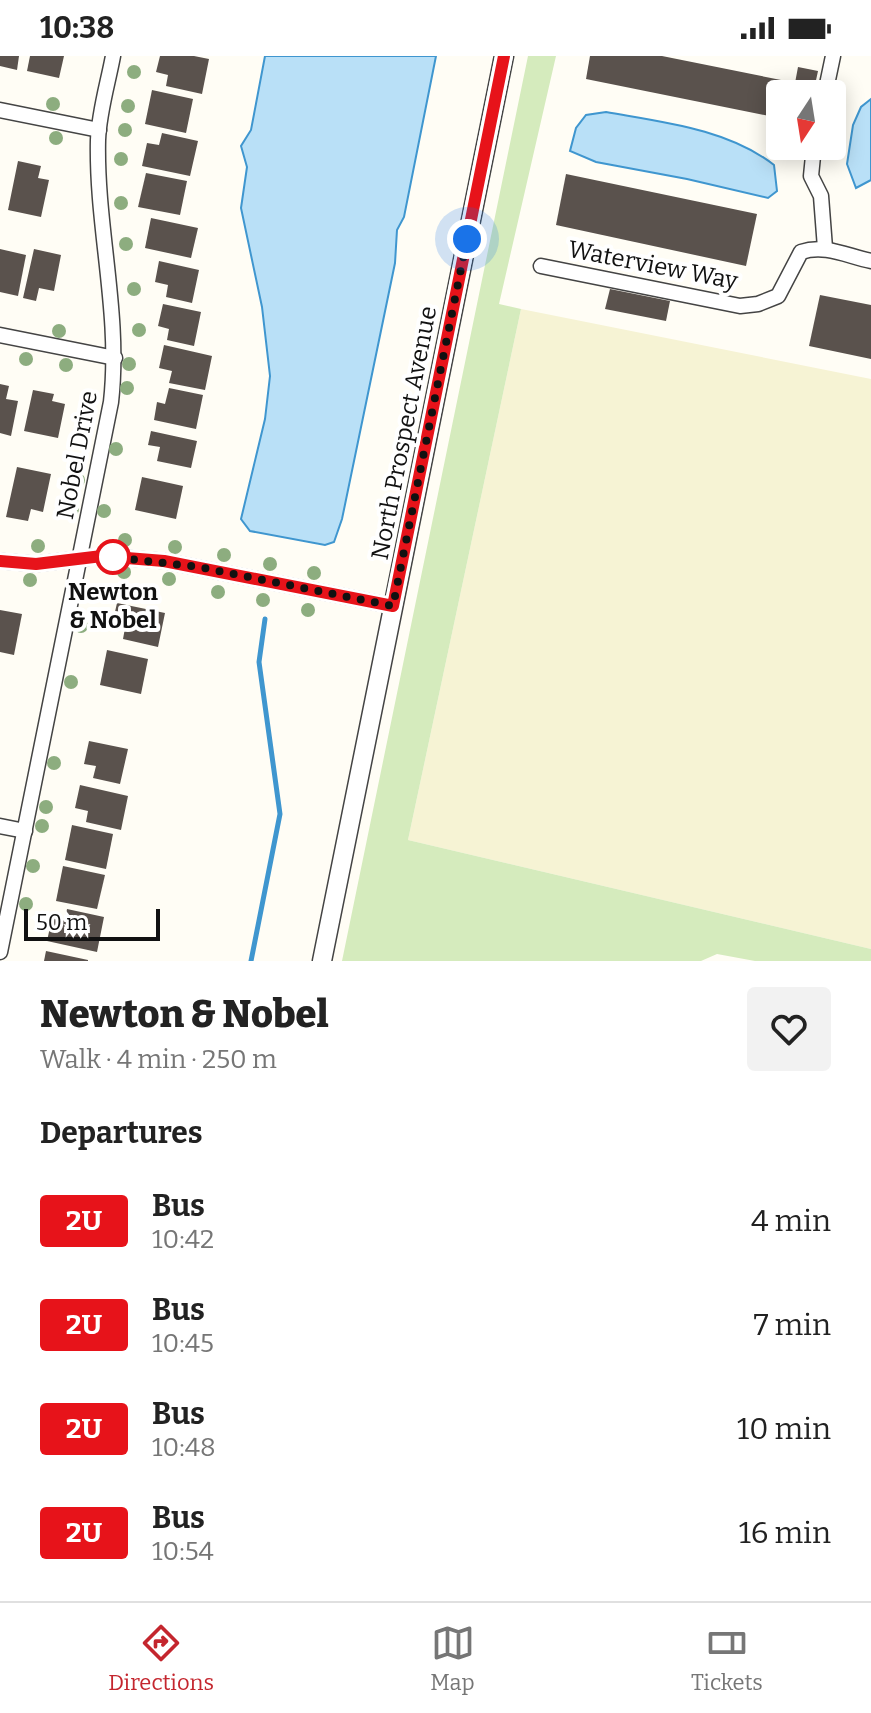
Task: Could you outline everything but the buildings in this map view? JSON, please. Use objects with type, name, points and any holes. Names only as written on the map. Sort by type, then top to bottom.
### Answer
[{"type":"street","name":"Nobel Drive","points":[[0,952],[111,402],[115,358],[113,301],[100,215],[99,130],[113,56]]},
{"type":"street","name":"North Prospect Avenue","points":[[322,961],[504,56]]},
{"type":"street","points":[[828,80],[833,56]]},
{"type":"street","points":[[0,110],[99,130]]},
{"type":"street","points":[[813,160],[811,176],[821,196],[825,248],[871,261]]},
{"type":"street","name":"Waterview Way","points":[[541,266],[740,306],[758,304],[778,296],[801,252],[825,248]]},
{"type":"street","points":[[0,335],[115,358]]},
{"type":"street","points":[[0,561],[36,564],[102,556],[164,561],[393,606]]},
{"type":"street","points":[[0,826],[25,831]]},
{"type":"shaded area","points":[[521,309],[871,379],[871,949],[408,840]]},
{"type":"green space","points":[[528,56],[556,56],[499,304],[521,309],[408,840],[871,949],[871,961],[755,961],[717,954],[701,961],[342,961]]},
{"type":"water","points":[[265,56],[436,56],[404,217],[397,230],[395,263],[342,519],[334,542],[325,545],[250,531],[241,519],[265,419],[270,376],[262,307],[241,208],[247,167],[241,146],[251,130]]},
{"type":"water","points":[[871,99],[871,180],[856,188],[847,164],[853,125],[861,107]]},
{"type":"water","points":[[606,112],[672,124],[736,143],[774,165],[777,191],[768,198],[596,162],[570,151],[576,128],[586,115]]},
{"type":"waterway","points":[[251,961],[280,814],[259,662],[265,619]]},
{"type":"bus line","name":"2U","points":[[0,561],[36,564],[102,556],[164,561],[393,606],[504,56]]},
{"type":"place","name":"Newton & Nobel","points":[[113,557]]},
{"type":"route","points":[[113,557],[102,556],[199,567],[393,606],[467,239]]}]
